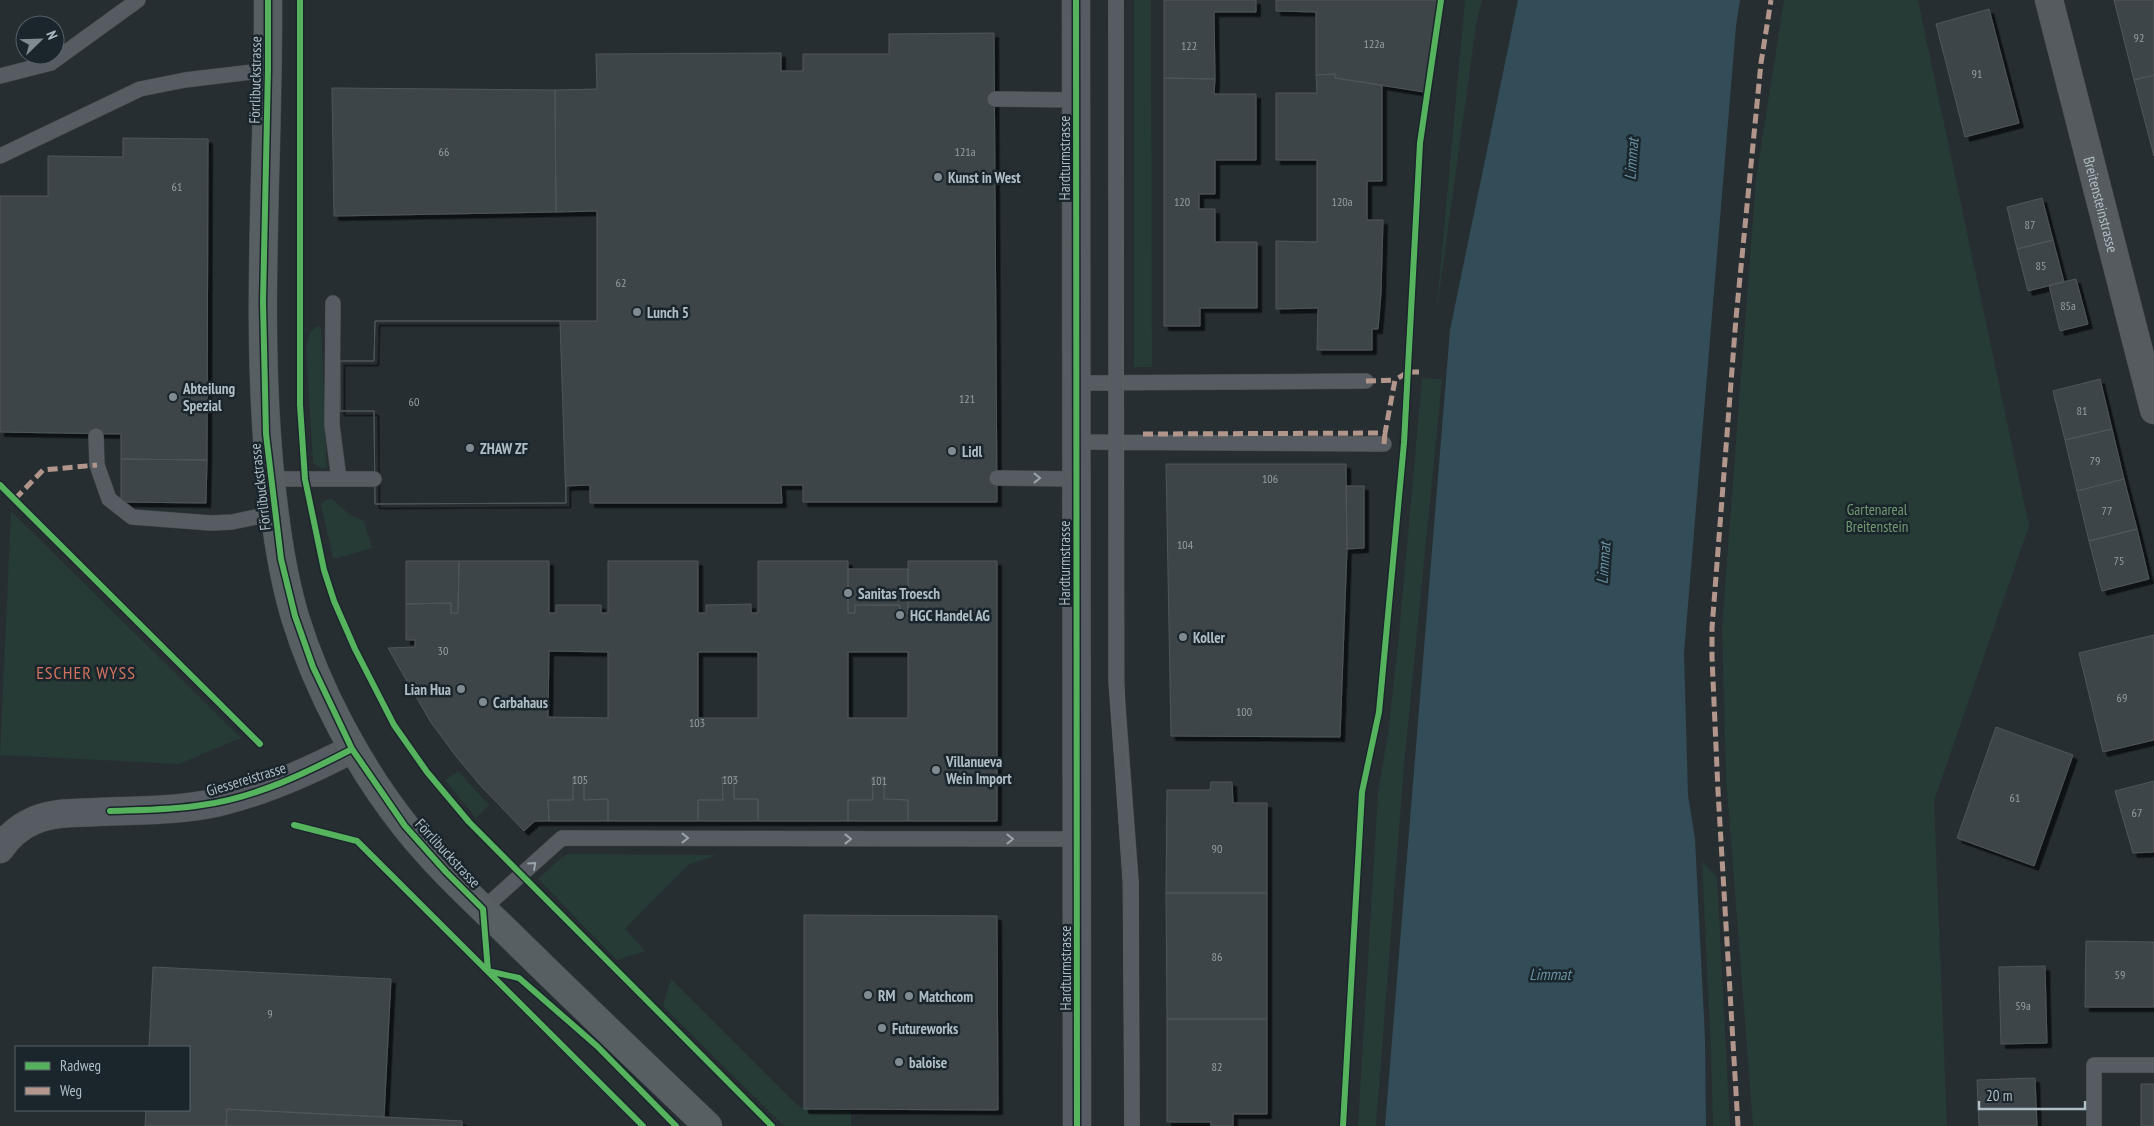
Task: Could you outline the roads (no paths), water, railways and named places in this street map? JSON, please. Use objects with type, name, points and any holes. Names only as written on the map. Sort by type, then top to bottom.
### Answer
[{"type":"main road","name":"Förrlibuckstrasse","points":[[268,0],[263,312],[266,434],[281,559],[295,616],[313,667],[352,749],[405,826],[446,872],[708,1126]]},
{"type":"street","name":"Hardturmstrasse","points":[[1076,0],[1077,1126]]},
{"type":"street","name":"Breitensteinstrasse","points":[[2049,0],[2154,410]]},
{"type":"street","name":"Giessereistrasse","points":[[0,849],[13,834],[24,826],[48,816],[80,812],[187,807],[217,802],[285,781],[352,749]]},
{"type":"lane","points":[[0,76],[51,63],[138,0]]},
{"type":"lane","points":[[1116,0],[1116,681],[1130,881],[1132,1126]]},
{"type":"lane","points":[[0,156],[140,89],[184,80],[268,70]]},
{"type":"lane","points":[[995,99],[1076,100]]},
{"type":"lane","points":[[333,303],[332,425],[339,479]]},
{"type":"lane","points":[[1077,383],[1366,381]]},
{"type":"lane","points":[[96,436],[97,464],[109,499],[132,518],[210,523],[232,522],[275,513]]},
{"type":"lane","points":[[1077,442],[1384,444]]},
{"type":"lane","points":[[997,478],[1077,479]]},
{"type":"lane","points":[[271,479],[374,479]]},
{"type":"lane","points":[[484,909],[562,838],[1078,839]]},
{"type":"lane","points":[[2094,1126],[2094,1065],[2154,1065]]},
{"type":"water","name":"Limmat","points":[[1518,0],[1740,0],[1736,26],[1684,653],[1688,795],[1695,839],[1705,1038],[1706,1126],[1385,1126],[1450,330]]},
{"type":"tram line","points":[[1109,0],[1110,690],[1123,883],[1125,1126]]},
{"type":"tram line","points":[[1123,0],[1124,683],[1126,743],[1138,883],[1139,1126]]},
{"type":"place","name":"Kunst in West","points":[[938,177]]},
{"type":"place","name":"Lunch 5","points":[[637,312]]},
{"type":"place","name":"Abteilung Spezial","points":[[173,397]]},
{"type":"place","name":"ZHAW ZF","points":[[470,448]]},
{"type":"place","name":"Lidl","points":[[952,451]]},
{"type":"place","name":"Sanitas Troesch","points":[[848,593]]},
{"type":"place","name":"HGC Handel AG","points":[[900,615]]},
{"type":"place","name":"Koller","points":[[1183,637]]},
{"type":"place","name":"Lian Hua","points":[[461,689]]},
{"type":"place","name":"Carbahaus","points":[[483,702]]},
{"type":"place","name":"Villanueva Wein Import","points":[[936,770]]},
{"type":"place","name":"RM","points":[[868,995]]},
{"type":"place","name":"Matchcom","points":[[909,996]]},
{"type":"place","name":"Futureworks","points":[[882,1028]]},
{"type":"place","name":"baloise","points":[[899,1062]]},
{"type":"district","name":"ESCHER WYSS","points":[[86,672]]},
{"type":"park label","name":"Gartenareal Breitenstein","points":[[1877,518]]}]
